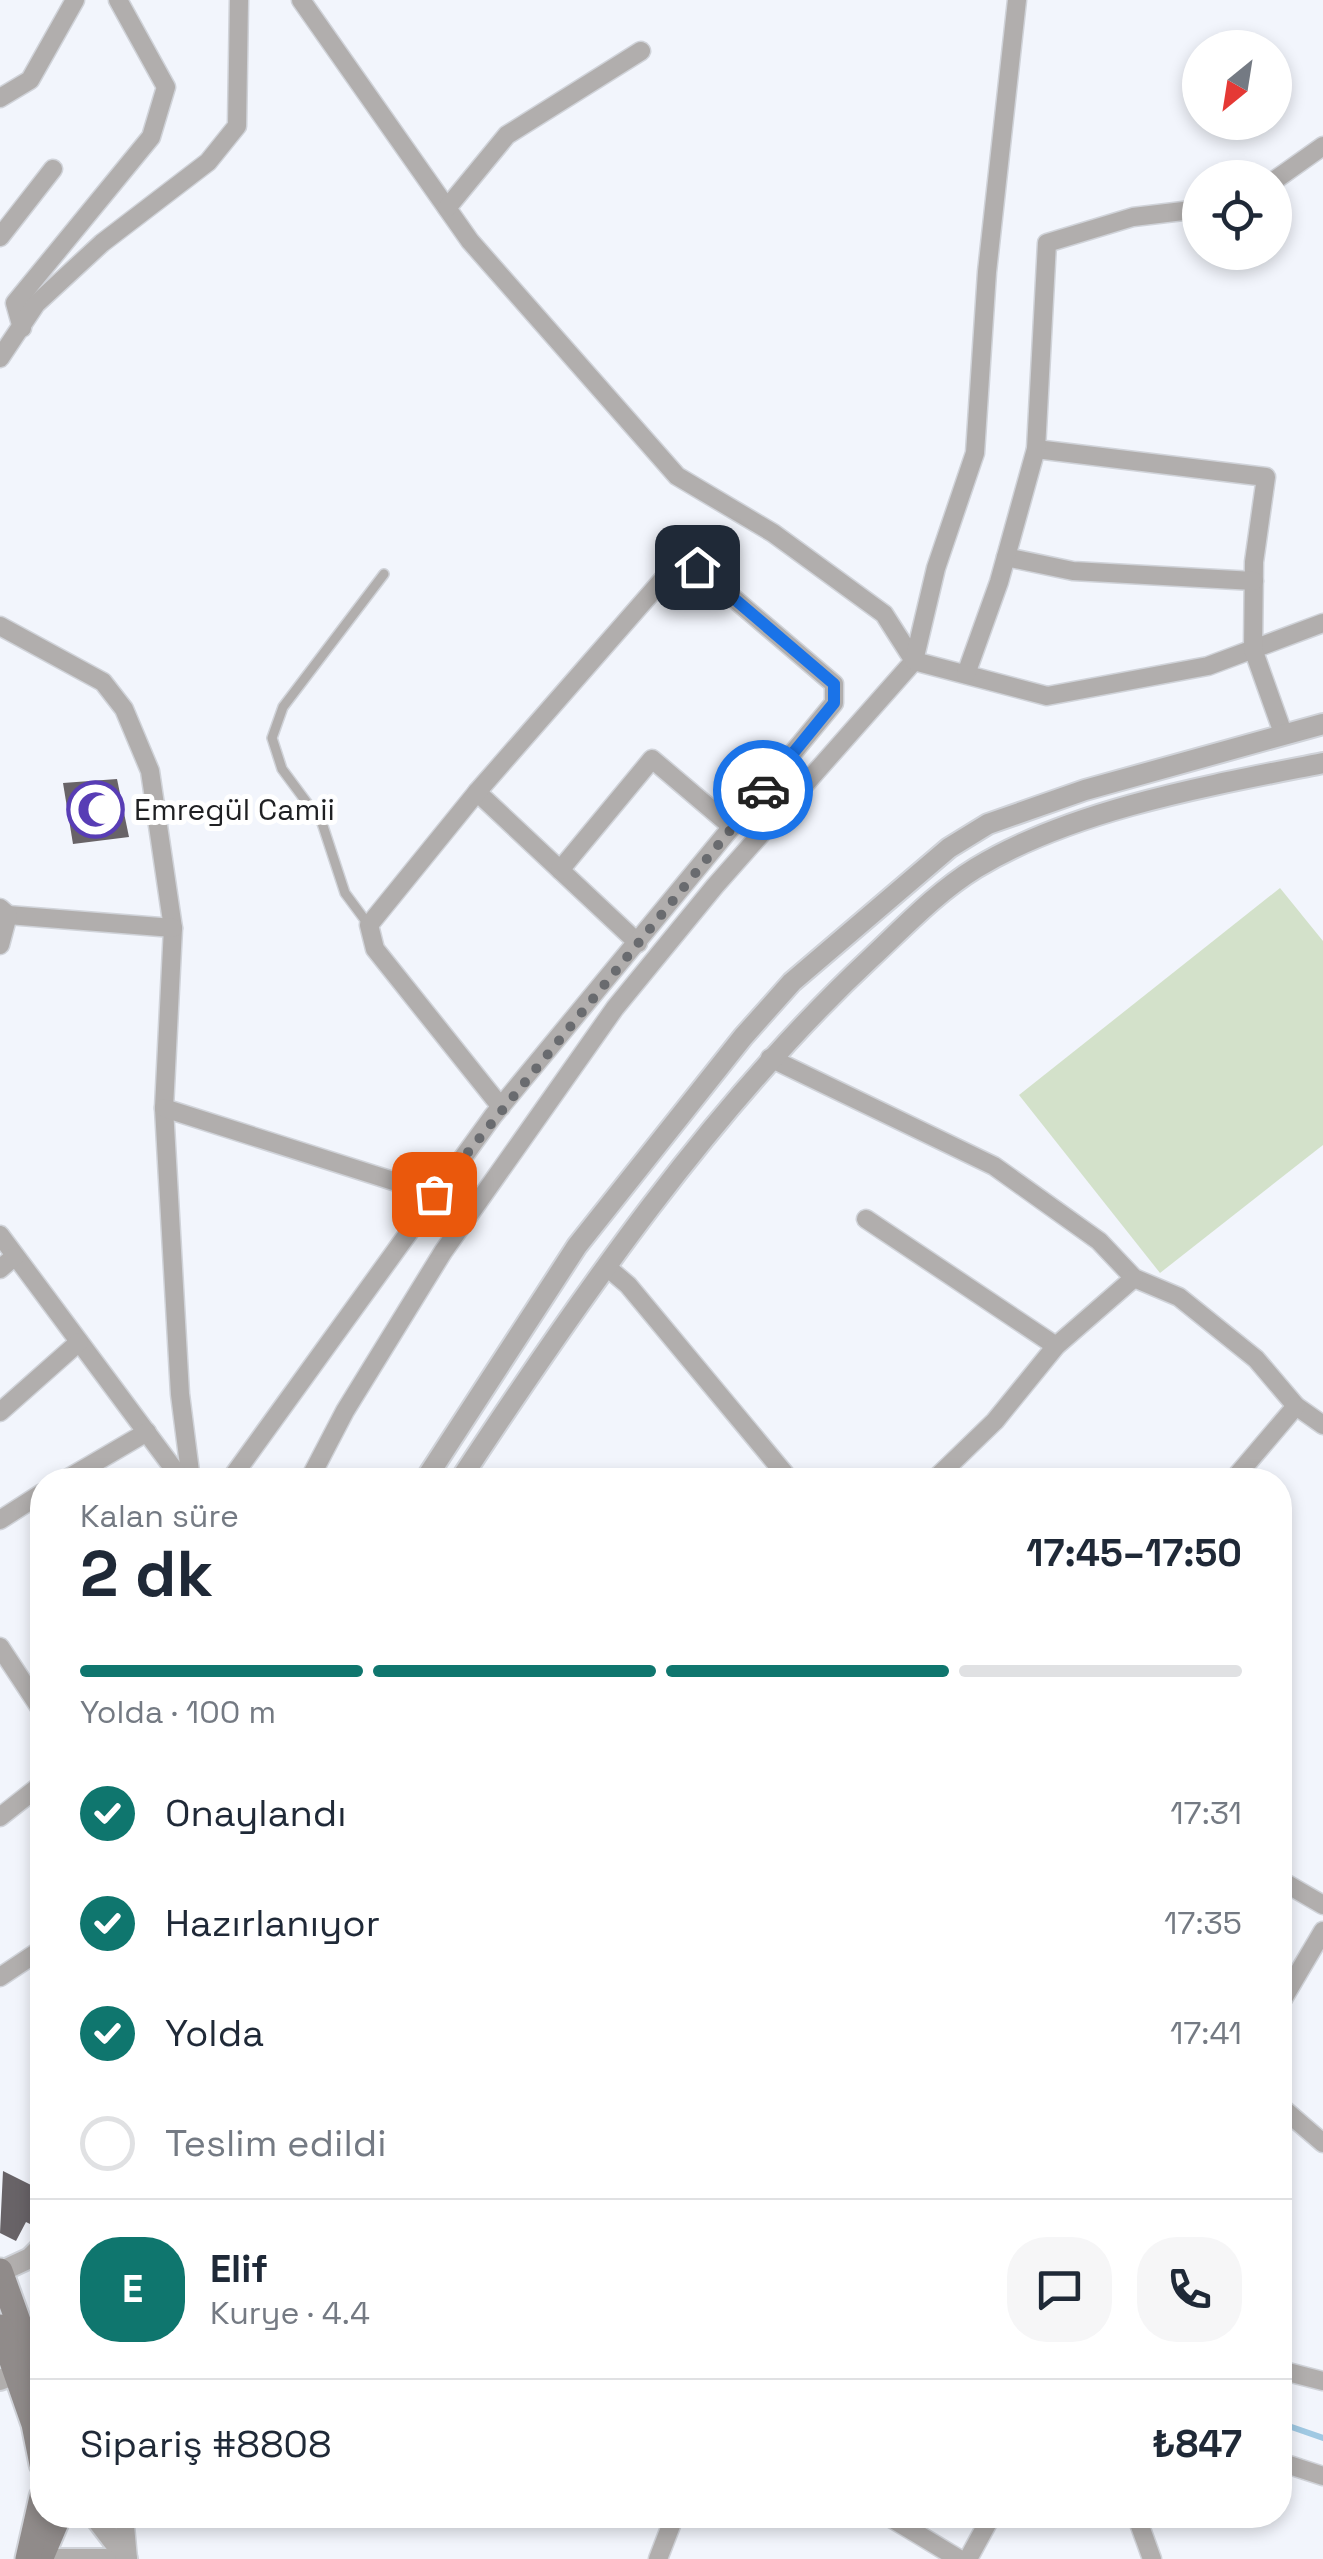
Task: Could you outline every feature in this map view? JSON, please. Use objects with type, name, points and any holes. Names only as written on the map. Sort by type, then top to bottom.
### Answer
[{"type":"main road","points":[[0,2271],[28,2372]]},
{"type":"main road","points":[[0,2327],[28,2372]]},
{"type":"main road","points":[[28,2559],[35,2528]]},
{"type":"main road","points":[[40,2559],[56,2528]]},
{"type":"street","points":[[0,98],[30,80],[75,0]]},
{"type":"street","points":[[22,328],[15,303],[151,137],[166,87],[118,0]]},
{"type":"street","points":[[0,358],[36,304],[102,243],[208,162],[237,126],[239,0]]},
{"type":"street","points":[[301,0],[470,241],[677,476],[773,533],[884,614],[914,661],[1047,696],[1208,666],[1323,623]]},
{"type":"street","points":[[315,1468],[344,1411],[444,1252],[616,1008],[715,886],[914,661],[936,568],[975,453],[987,272],[1016,0]]},
{"type":"street","points":[[447,208],[507,135],[641,51]]},
{"type":"street","points":[[1292,168],[1323,146]]},
{"type":"street","points":[[0,237],[53,170]]},
{"type":"street","points":[[966,674],[1006,557],[1036,449],[1046,243],[1133,217],[1182,212]]},
{"type":"street","points":[[1036,449],[1266,477],[1254,581],[1253,649],[1280,724]]},
{"type":"street","points":[[1006,557],[1073,570],[1254,581]]},
{"type":"street","points":[[239,1468],[434,1194],[501,1107],[834,703],[834,684],[697,567],[679,561],[476,792],[369,925],[376,949],[501,1107]]},
{"type":"street","points":[[0,626],[103,682],[124,708],[150,771],[173,928],[164,1108],[180,1394],[189,1468]]},
{"type":"street","points":[[433,1468],[578,1246],[744,1036],[792,982],[949,848],[988,824],[1280,724],[1323,724]]},
{"type":"street","points":[[560,870],[652,759],[732,828]]},
{"type":"street","points":[[468,1468],[524,1382],[608,1268],[770,1058],[931,902],[974,869],[1012,849],[1099,818],[1228,782],[1323,763]]},
{"type":"street","points":[[476,792],[638,942]]},
{"type":"street","points":[[0,946],[4,912],[173,928]]},
{"type":"street","points":[[744,1036],[770,1058],[994,1166],[1099,1241],[1134,1278],[1179,1298],[1256,1359],[1296,1406],[1323,1424]]},
{"type":"street","points":[[164,1108],[434,1194]]},
{"type":"street","points":[[866,1220],[1056,1346]]},
{"type":"street","points":[[0,1236],[173,1468]]},
{"type":"street","points":[[0,1269],[16,1256]]},
{"type":"street","points":[[608,1268],[628,1286],[780,1468]]},
{"type":"street","points":[[946,1468],[995,1421],[1056,1346],[1134,1278]]},
{"type":"street","points":[[0,1412],[80,1342]]},
{"type":"street","points":[[1243,1468],[1296,1406]]},
{"type":"street","points":[[86,1468],[147,1432]]},
{"type":"street","points":[[0,1520],[30,1501]]},
{"type":"street","points":[[0,1647],[30,1693]]},
{"type":"street","points":[[0,1815],[30,1793]]},
{"type":"street","points":[[1292,1887],[1323,1904]]},
{"type":"street","points":[[1292,1984],[1323,1931]]},
{"type":"street","points":[[0,1977],[30,1958]]},
{"type":"street","points":[[1292,2116],[1323,2143]]},
{"type":"street","points":[[0,2271],[30,2258]]},
{"type":"street","points":[[1292,2373],[1323,2381]]},
{"type":"street","points":[[1292,2466],[1323,2476]]},
{"type":"street","points":[[103,2528],[127,2559]]},
{"type":"street","points":[[125,2528],[127,2559]]},
{"type":"street","points":[[658,2559],[670,2528]]},
{"type":"street","points":[[908,2528],[959,2559]]},
{"type":"street","points":[[968,2559],[985,2528]]},
{"type":"street","points":[[1141,2528],[1152,2559]]},
{"type":"street","points":[[40,2559],[106,2559]]},
{"type":"lane","points":[[369,925],[345,893],[322,823],[282,769],[272,738],[282,707],[384,574]]},
{"type":"green space","points":[[1280,888],[1323,941],[1323,1145],[1160,1273],[1019,1095]]},
{"type":"building","name":"Emregül Camii","points":[[117,779],[129,837],[73,844],[63,783]]},
{"type":"building","points":[[3,2171],[30,2184],[30,2224],[26,2222],[16,2241],[0,2233]]},
{"type":"waterway","points":[[1292,2427],[1323,2438]]},
{"type":"way so far","points":[[434,1194],[763,790]]},
{"type":"place","name":"Emregül Camii","points":[[95,810]]},
{"type":"route","points":[[697,567],[834,684],[834,703],[763,790]]}]
